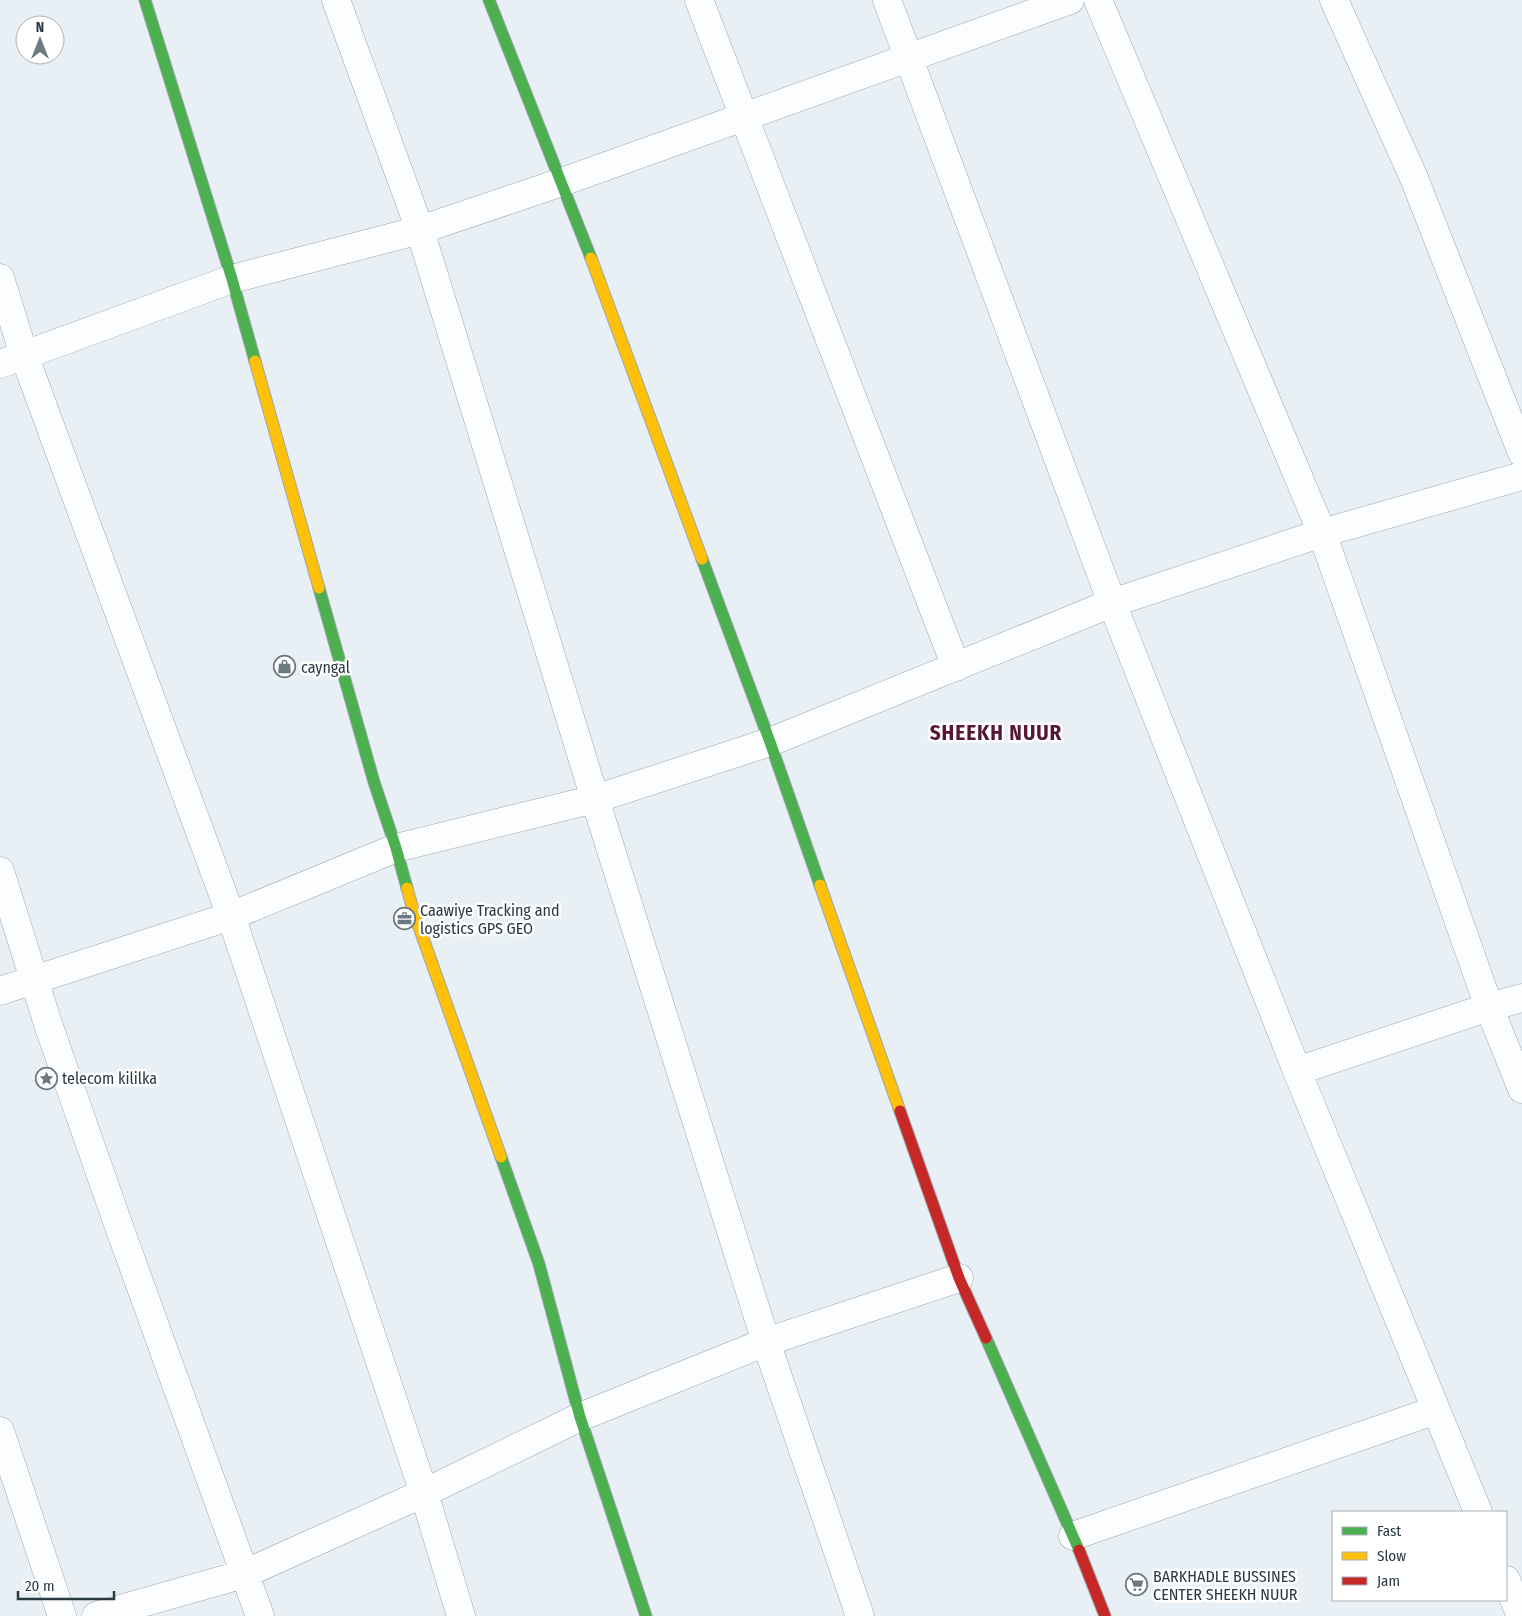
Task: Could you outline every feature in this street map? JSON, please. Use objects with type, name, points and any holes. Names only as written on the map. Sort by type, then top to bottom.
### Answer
[{"type":"street","points":[[145,0],[232,278],[374,782],[396,848],[414,913],[539,1264],[580,1417],[646,1616]]},
{"type":"street","points":[[336,0],[420,230],[595,799],[766,1342],[860,1616]]},
{"type":"street","points":[[489,0],[562,182],[770,742],[958,1278],[1074,1536],[1105,1616]]},
{"type":"street","points":[[699,0],[956,667]]},
{"type":"street","points":[[887,0],[1112,602],[1296,1071],[1478,1511]]},
{"type":"street","points":[[12,360],[232,278],[420,230],[562,182],[1070,0]]},
{"type":"street","points":[[1098,0],[1322,533],[1489,1007],[1522,1089]]},
{"type":"street","points":[[1334,0],[1414,178],[1522,453]]},
{"type":"street","points":[[0,278],[12,360],[230,916],[424,1494],[461,1616]]},
{"type":"street","points":[[0,991],[230,916],[396,848],[595,799],[770,742],[1112,602],[1322,533],[1522,476]]},
{"type":"street","points":[[0,871],[34,979],[117,1221],[260,1616]]},
{"type":"street","points":[[1296,1071],[1489,1007],[1522,998]]},
{"type":"street","points":[[96,1616],[244,1574],[424,1494],[580,1417],[766,1342],[958,1278]]},
{"type":"street","points":[[1074,1536],[1436,1410]]},
{"type":"street","points":[[0,1431],[62,1616]]},
{"type":"street","points":[[1507,1582],[1521,1616]]},
{"type":"traffic: fast","points":[[145,0],[232,279],[255,361]]},
{"type":"traffic: fast","points":[[489,0],[591,258]]},
{"type":"traffic: fast","points":[[702,559],[770,742],[820,885]]},
{"type":"traffic: fast","points":[[319,588],[374,782],[407,888]]},
{"type":"traffic: fast","points":[[501,1157],[539,1264],[580,1417],[646,1616]]},
{"type":"traffic: fast","points":[[986,1338],[1079,1550]]},
{"type":"traffic: slow","points":[[591,258],[702,559]]},
{"type":"traffic: slow","points":[[255,361],[319,588]]},
{"type":"traffic: slow","points":[[820,885],[900,1111]]},
{"type":"traffic: slow","points":[[407,888],[414,913],[501,1157]]},
{"type":"traffic: jam","points":[[900,1111],[959,1278],[986,1338]]},
{"type":"traffic: jam","points":[[1079,1550],[1105,1616]]},
{"type":"place","name":"cayngal","points":[[285,667]]},
{"type":"place","name":"Caawiye Tracking and logistics GPS GEO","points":[[404,919]]},
{"type":"place","name":"telecom kililka","points":[[46,1078]]},
{"type":"place","name":"BARKHADLE BUSSINES CENTER SHEEKH NUUR","points":[[1137,1585]]},
{"type":"district","name":"SHEEKH NUUR","points":[[996,733]]}]
